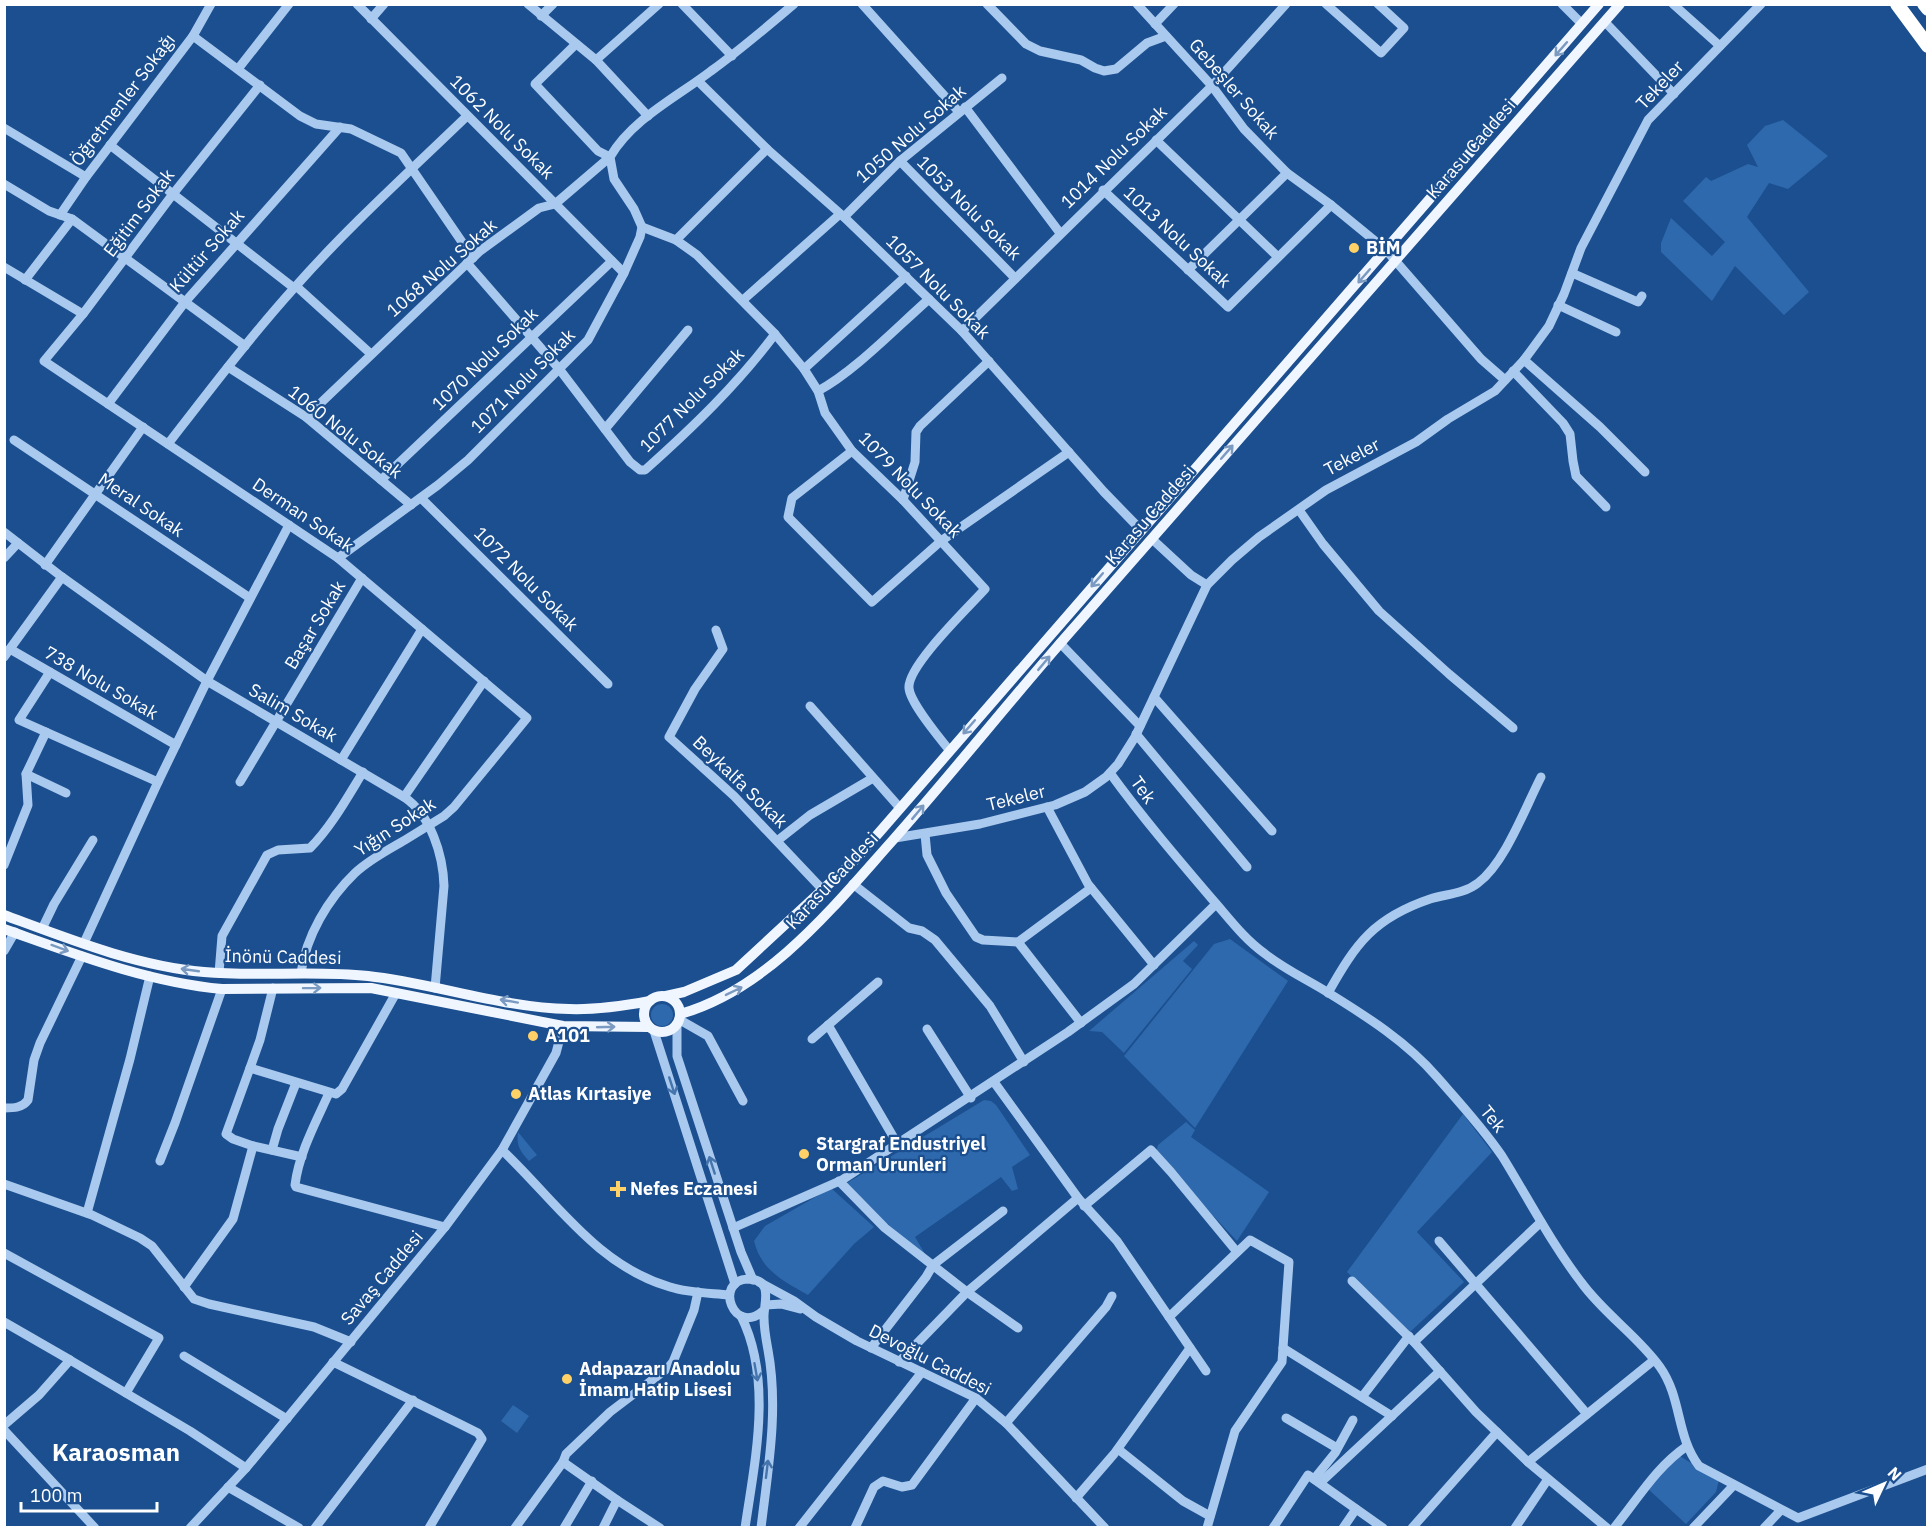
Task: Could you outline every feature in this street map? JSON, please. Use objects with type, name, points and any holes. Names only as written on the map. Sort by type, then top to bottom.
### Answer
[{"type":"highway","points":[[1897,4],[1928,46]]},
{"type":"highway","points":[[1924,4],[1928,9]]},
{"type":"main road","name":"Karasu Caddesi","points":[[666,996],[684,992],[736,970],[857,858],[1599,4]]},
{"type":"main road","name":"Karasu Caddesi","points":[[679,1020],[745,986],[793,947],[853,884],[1620,4]]},
{"type":"main road","name":"İnönü Caddesi","points":[[4,915],[84,943],[162,966],[219,973],[368,976],[537,1007],[567,1010],[620,1007],[650,1001]]},
{"type":"main road","name":"İnönü Caddesi","points":[[10,931],[82,956],[150,976],[200,987],[222,989],[360,988],[563,1026]]},
{"type":"main road","points":[[563,1026],[651,1029],[666,1032],[679,1020],[676,1002],[666,996],[654,998],[646,1005],[644,1017],[651,1029]]},
{"type":"street","name":"Öğretmenler Sokağı","points":[[60,215],[193,36],[211,4]]},
{"type":"street","points":[[238,69],[289,4]]},
{"type":"street","name":"1062 Nolu Sokak","points":[[357,4],[624,273]]},
{"type":"street","points":[[371,19],[384,4]]},
{"type":"street","points":[[528,4],[596,60],[648,116]]},
{"type":"street","points":[[541,16],[553,4]]},
{"type":"street","points":[[596,60],[658,4]]},
{"type":"street","points":[[682,4],[732,57]]},
{"type":"street","name":"1068 Nolu Sokak","points":[[306,417],[470,261],[539,208],[555,204],[610,157],[621,140],[648,116],[732,57],[794,4]]},
{"type":"street","points":[[862,4],[962,110],[1060,233]]},
{"type":"street","name":"Gebeşler Sokak","points":[[987,4],[1026,44],[1040,51],[1081,60],[1104,71],[1116,69],[1147,43],[1166,36],[1212,86],[1244,129],[1287,173],[1386,250],[1481,359],[1505,380]]},
{"type":"street","points":[[1137,4],[1166,36]]},
{"type":"street","points":[[1155,24],[1174,4]]},
{"type":"street","name":"1014 Nolu Sokak","points":[[962,331],[1103,190],[1212,86],[1286,4]]},
{"type":"street","points":[[1326,4],[1381,52],[1404,28],[1378,4]]},
{"type":"street","points":[[1562,4],[1582,24]]},
{"type":"street","points":[[1673,4],[1720,46]]},
{"type":"street","name":"Tekeler","points":[[895,838],[980,824],[1047,807],[1085,792],[1110,773],[1138,730],[1207,585],[1232,560],[1259,537],[1326,489],[1416,442],[1448,419],[1495,391],[1524,360],[1549,326],[1581,248],[1648,120],[1761,4]]},
{"type":"street","points":[[1605,22],[1674,94]]},
{"type":"street","points":[[193,36],[300,116],[316,124],[351,129],[401,153],[470,261],[530,339],[560,370],[605,429],[688,330]]},
{"type":"street","points":[[576,44],[535,84],[598,151],[610,157],[614,179],[634,209],[642,227],[676,240],[767,149]]},
{"type":"street","name":"1050 Nolu Sokak","points":[[743,300],[842,216],[900,161],[1002,78]]},
{"type":"street","name":"1057 Nolu Sokak","points":[[698,81],[767,149],[842,216],[962,331],[1068,452],[1141,530]]},
{"type":"street","name":"Eğitim Sokak","points":[[44,361],[260,85]]},
{"type":"street","points":[[168,444],[295,287],[357,221],[467,116]]},
{"type":"street","name":"Kültür Sokak","points":[[108,404],[185,302],[340,127]]},
{"type":"street","points":[[4,128],[86,177]]},
{"type":"street","points":[[1156,140],[1278,258]]},
{"type":"street","points":[[110,145],[295,287],[371,354]]},
{"type":"street","name":"1053 Nolu Sokak","points":[[900,161],[1015,278]]},
{"type":"street","points":[[1188,270],[1287,173]]},
{"type":"street","points":[[4,184],[49,211],[72,219],[245,346]]},
{"type":"street","name":"1013 Nolu Sokak","points":[[1103,190],[1228,307],[1331,206]]},
{"type":"street","points":[[25,280],[72,219]]},
{"type":"street","name":"1071 Nolu Sokak","points":[[338,558],[421,498],[468,460],[588,340],[624,273],[642,227]]},
{"type":"street","name":"1079 Nolu Sokak","points":[[676,240],[697,255],[775,334],[804,369],[818,391],[825,413],[852,451],[903,500],[985,589],[922,658],[909,680],[912,697],[949,750]]},
{"type":"street","name":"1070 Nolu Sokak","points":[[381,480],[612,261]]},
{"type":"street","points":[[4,267],[83,314]]},
{"type":"street","points":[[1572,273],[1638,302],[1642,296]]},
{"type":"street","points":[[804,369],[906,276]]},
{"type":"street","points":[[818,391],[867,354],[929,299]]},
{"type":"street","points":[[1558,306],[1616,332]]},
{"type":"street","name":"1077 Nolu Sokak","points":[[605,429],[630,462],[640,470],[645,470],[749,369],[775,334]]},
{"type":"street","points":[[1524,360],[1600,427],[1645,472]]},
{"type":"street","name":"Derman Sokak","points":[[44,361],[338,558],[527,718]]},
{"type":"street","points":[[903,500],[915,462],[916,432],[989,361]]},
{"type":"street","name":"1060 Nolu Sokak","points":[[228,367],[306,417],[411,505]]},
{"type":"street","points":[[1513,371],[1563,423],[1570,434],[1576,476],[1606,507]]},
{"type":"street","points":[[45,565],[142,427]]},
{"type":"street","name":"Meral Sokak","points":[[14,440],[250,598]]},
{"type":"street","points":[[852,451],[792,498],[788,517],[872,602],[941,541],[1068,452]]},
{"type":"street","name":"1072 Nolu Sokak","points":[[421,498],[608,684]]},
{"type":"street","points":[[1299,510],[1323,544],[1379,611],[1513,728]]},
{"type":"street","points":[[84,943],[207,681],[289,525]]},
{"type":"street","name":"Salim Sokak","points":[[4,532],[62,578],[207,681],[363,772],[404,797],[419,810],[438,850],[444,878],[435,988]]},
{"type":"street","points":[[1152,539],[1191,575],[1207,585]]},
{"type":"street","points":[[4,558],[18,543]]},
{"type":"street","points":[[7,653],[62,578]]},
{"type":"street","name":"Başar Sokak","points":[[240,782],[362,578]]},
{"type":"street","points":[[341,760],[422,629]]},
{"type":"street","name":"Beykalfa Sokak","points":[[716,630],[723,650],[695,689],[669,737],[734,796],[823,890]]},
{"type":"street","points":[[1060,644],[1138,730],[1246,867]]},
{"type":"street","name":"738 Nolu Sokak","points":[[7,653],[50,672],[176,745]]},
{"type":"street","points":[[50,672],[19,720],[158,782]]},
{"type":"street","points":[[404,797],[483,681]]},
{"type":"street","points":[[1154,697],[1272,831]]},
{"type":"street","points":[[810,706],[900,808]]},
{"type":"street","name":"Yığın Sokak","points":[[301,973],[306,946],[315,927],[354,874],[375,857],[454,807],[527,718]]},
{"type":"street","points":[[4,865],[28,805],[26,774],[46,732]]},
{"type":"street","points":[[219,973],[222,936],[267,855],[278,850],[309,848],[317,841],[363,772]]},
{"type":"street","name":"Tek","points":[[1110,773],[1145,820],[1216,904],[1261,952],[1291,973],[1328,993],[1381,1027],[1436,1075],[1500,1154],[1565,1260],[1598,1304],[1661,1368],[1673,1392],[1687,1446],[1699,1466],[1798,1518],[1928,1469]]},
{"type":"street","points":[[26,774],[66,793]]},
{"type":"street","points":[[1328,993],[1347,959],[1376,926],[1393,914],[1429,900],[1469,889],[1488,873],[1500,859],[1541,777]]},
{"type":"street","points":[[777,841],[810,815],[873,778]]},
{"type":"street","points":[[1047,807],[1076,865],[1091,888],[1154,965]]},
{"type":"street","points":[[925,834],[927,855],[946,893],[976,937],[982,940],[1018,942],[1091,888]]},
{"type":"street","points":[[42,929],[54,904],[93,840]]},
{"type":"street","points":[[853,884],[909,928],[922,931],[935,940],[985,999],[1024,1062]]},
{"type":"street","points":[[733,1228],[839,1181],[1024,1062],[1134,984],[1216,904]]},
{"type":"street","points":[[4,951],[10,931]]},
{"type":"street","points":[[1018,942],[1081,1023]]},
{"type":"street","points":[[4,1108],[25,1105],[28,1100],[34,1060],[40,1043],[82,956]]},
{"type":"street","points":[[87,1213],[130,1059],[150,976]]},
{"type":"street","points":[[812,1040],[878,982]]},
{"type":"street","points":[[273,988],[260,1040],[226,1134],[253,1146],[302,1157]]},
{"type":"street","points":[[160,1161],[176,1123],[222,989]]},
{"type":"street","points":[[250,1068],[336,1094],[342,1089],[396,993]]},
{"type":"street","points":[[743,1101],[708,1036],[679,1020],[677,1056],[733,1228],[756,1281],[766,1292],[764,1326],[771,1367],[774,1417],[761,1527]]},
{"type":"street","points":[[828,1025],[898,1144]]},
{"type":"street","name":"Savaş Caddesi","points":[[190,1527],[246,1468],[445,1227],[502,1150],[556,1053],[563,1026]]},
{"type":"street","points":[[651,1029],[735,1284]]},
{"type":"street","points":[[927,1029],[970,1098]]},
{"type":"street","points":[[994,1082],[1081,1202],[1116,1241],[1206,1371]]},
{"type":"street","points":[[272,1150],[296,1083]]},
{"type":"street","points":[[330,1093],[311,1132],[296,1174],[295,1185],[445,1227]]},
{"type":"street","points":[[184,1287],[233,1219],[253,1146]]},
{"type":"street","points":[[502,1150],[575,1227],[608,1257],[639,1275],[670,1288],[729,1295]]},
{"type":"street","points":[[899,1362],[967,1292],[1151,1150],[1237,1252]]},
{"type":"street","points":[[839,1181],[885,1228],[967,1292],[1018,1328]]},
{"type":"street","points":[[4,1184],[87,1213],[140,1238],[152,1246],[194,1299],[314,1327],[351,1342]]},
{"type":"street","points":[[872,1348],[933,1265],[1003,1211]]},
{"type":"street","points":[[1362,1397],[1411,1339],[1476,1284],[1541,1222]]},
{"type":"street","points":[[1169,1317],[1250,1240],[1289,1262],[1281,1362],[1234,1431],[1207,1527]]},
{"type":"street","points":[[1438,1241],[1587,1414]]},
{"type":"street","points":[[4,1253],[159,1338],[126,1393]]},
{"type":"street","points":[[746,1527],[759,1417],[758,1379],[748,1331],[741,1316],[732,1308],[729,1295],[735,1284],[741,1281],[756,1281]]},
{"type":"street","name":"Devoğlu Caddesi","points":[[756,1281],[872,1348],[976,1398],[1006,1423],[1105,1527]]},
{"type":"street","points":[[1352,1281],[1411,1339],[1476,1412],[1528,1462],[1607,1527]]},
{"type":"street","points":[[515,1527],[566,1454],[610,1412],[673,1362],[694,1310],[698,1292]]},
{"type":"street","points":[[1006,1423],[1098,1316],[1112,1296]]},
{"type":"street","points":[[741,1316],[753,1317],[765,1307],[781,1304],[806,1310]]},
{"type":"street","points":[[4,1322],[190,1431],[246,1468]]},
{"type":"street","points":[[1283,1347],[1392,1416]]},
{"type":"street","points":[[1076,1498],[1118,1449],[1190,1348]]},
{"type":"street","points":[[184,1356],[287,1419]]},
{"type":"street","points":[[4,1425],[39,1395],[70,1360]]},
{"type":"street","points":[[1528,1462],[1654,1360]]},
{"type":"street","points":[[333,1362],[413,1400],[477,1433],[482,1438],[429,1527]]},
{"type":"street","points":[[1317,1481],[1440,1371]]},
{"type":"street","points":[[799,1527],[922,1372]]},
{"type":"street","points":[[855,1527],[874,1487],[884,1481],[902,1487],[912,1485],[976,1398]]},
{"type":"street","points":[[315,1527],[413,1400]]},
{"type":"street","points":[[1286,1418],[1337,1448]]},
{"type":"street","points":[[1317,1481],[1353,1420]]},
{"type":"street","points":[[4,1430],[95,1527]]},
{"type":"street","points":[[1412,1527],[1497,1432]]},
{"type":"street","points":[[1614,1527],[1659,1469],[1669,1458],[1687,1446]]},
{"type":"street","points":[[1118,1449],[1183,1500],[1210,1516]]},
{"type":"street","points":[[562,1462],[660,1527]]},
{"type":"street","points":[[1274,1527],[1308,1475],[1383,1527]]},
{"type":"street","points":[[1515,1527],[1548,1479]]},
{"type":"street","points":[[564,1527],[592,1481]]},
{"type":"street","points":[[1694,1527],[1734,1485]]},
{"type":"street","points":[[228,1487],[299,1527]]},
{"type":"street","points":[[603,1527],[617,1500]]},
{"type":"street","points":[[1343,1527],[1356,1509]]},
{"type":"street","points":[[1764,1527],[1781,1509]]},
{"type":"shaded area","points":[[1783,120],[1828,156],[1788,189],[1769,183],[1747,217],[1809,292],[1784,315],[1735,266],[1712,301],[1661,252],[1661,243],[1671,218],[1712,256],[1725,242],[1683,201],[1706,177],[1711,181],[1748,164],[1758,167],[1747,145],[1765,126]]},
{"type":"shaded area","points":[[1230,939],[1288,981],[1195,1128],[1124,1056],[1214,944]]},
{"type":"shaded area","points":[[1194,941],[1198,945],[1183,961],[1192,969],[1124,1053],[1102,1032],[1089,1031]]},
{"type":"shaded area","points":[[662,1004],[670,1007],[673,1015],[670,1023],[662,1026],[654,1023],[651,1015],[654,1007]]},
{"type":"shaded area","points":[[984,1100],[996,1105],[1030,1155],[1012,1167],[1018,1189],[1012,1191],[1001,1177],[915,1237],[925,1254],[920,1253],[848,1189],[847,1183]]},
{"type":"shaded area","points":[[1463,1114],[1492,1152],[1417,1232],[1464,1282],[1410,1332],[1347,1272]]},
{"type":"shaded area","points":[[1186,1122],[1195,1130],[1191,1137],[1269,1192],[1237,1241],[1158,1157],[1156,1152],[1158,1145]]},
{"type":"shaded area","points":[[518,1132],[537,1155],[529,1161],[519,1148]]},
{"type":"shaded area","points":[[831,1188],[874,1227],[854,1244],[808,1295],[774,1274],[762,1260],[754,1241],[765,1226]]},
{"type":"shaded area","points":[[513,1405],[529,1416],[517,1433],[501,1421]]},
{"type":"shaded area","points":[[1678,1455],[1719,1480],[1716,1492],[1686,1524],[1646,1487]]},
{"type":"place","name":"BİM","points":[[1354,248]]},
{"type":"place","name":"A101","points":[[533,1036]]},
{"type":"place","name":"Atlas Kırtasiye","points":[[516,1094]]},
{"type":"place","name":"Stargraf Endustriyel Orman Urunleri","points":[[804,1154]]},
{"type":"place","name":"Nefes Eczanesi","points":[[618,1189]]},
{"type":"place","name":"Adapazarı Anadolu İmam Hatip Lisesi","points":[[567,1379]]},
{"type":"district","name":"Karaosman","points":[[116,1453]]}]
